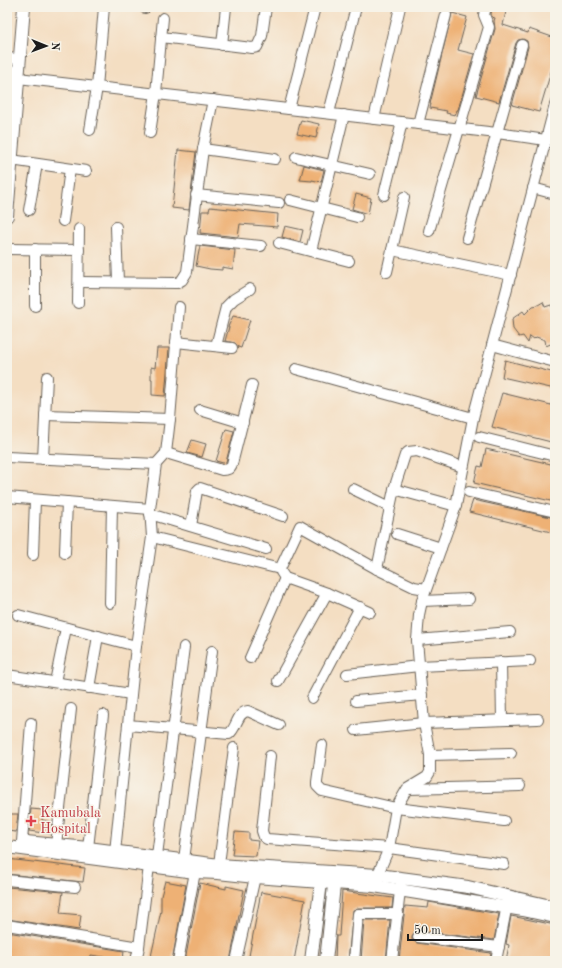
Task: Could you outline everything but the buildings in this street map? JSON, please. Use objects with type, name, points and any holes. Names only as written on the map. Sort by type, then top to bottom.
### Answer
[{"type":"street","points":[[7,216],[11,101],[18,78],[24,7]]},
{"type":"street","points":[[90,130],[97,87],[104,7]]},
{"type":"street","points":[[222,45],[226,7]]},
{"type":"street","points":[[161,37],[222,45],[252,48],[257,47],[262,36],[266,7]]},
{"type":"street","points":[[288,109],[315,7]]},
{"type":"street","points":[[329,113],[356,7]]},
{"type":"street","points":[[374,119],[400,7]]},
{"type":"street","points":[[429,231],[489,26],[484,15],[486,7]]},
{"type":"street","points":[[418,124],[446,15]]},
{"type":"street","points":[[150,133],[156,93],[163,18]]},
{"type":"street","points":[[467,238],[522,45]]},
{"type":"street","points":[[7,58],[19,59]]},
{"type":"street","points":[[18,78],[460,128],[546,140]]},
{"type":"street","points":[[79,282],[177,283],[182,280],[187,272],[196,195],[203,149],[213,100]]},
{"type":"street","points":[[376,880],[389,848],[396,808],[407,789],[427,777],[430,772],[430,755],[424,723],[417,640],[419,615],[422,601],[456,506],[473,418],[555,105]]},
{"type":"street","points":[[311,251],[344,115]]},
{"type":"street","points":[[384,195],[402,122]]},
{"type":"street","points":[[203,149],[275,159]]},
{"type":"street","points":[[10,155],[37,164],[86,172]]},
{"type":"street","points":[[296,157],[370,174]]},
{"type":"street","points":[[29,210],[37,164]]},
{"type":"street","points":[[63,221],[70,169]]},
{"type":"street","points":[[533,188],[555,194]]},
{"type":"street","points":[[196,195],[278,203]]},
{"type":"street","points":[[387,272],[404,197]]},
{"type":"street","points":[[290,200],[357,217]]},
{"type":"street","points":[[116,227],[118,282]]},
{"type":"street","points":[[78,303],[80,229]]},
{"type":"street","points":[[191,239],[261,246]]},
{"type":"street","points":[[279,243],[349,261]]},
{"type":"street","points":[[7,249],[79,250]]},
{"type":"street","points":[[35,249],[35,306]]},
{"type":"street","points":[[392,250],[511,275]]},
{"type":"street","points":[[216,346],[226,307],[250,289]]},
{"type":"street","points":[[115,852],[136,646],[152,537],[150,512],[156,464],[166,453],[179,307]]},
{"type":"street","points":[[176,342],[232,348]]},
{"type":"street","points":[[492,345],[555,362]]},
{"type":"street","points":[[296,369],[473,418]]},
{"type":"street","points":[[43,459],[47,377]]},
{"type":"street","points":[[166,453],[222,470],[227,470],[232,464],[252,385]]},
{"type":"street","points":[[200,410],[243,423]]},
{"type":"street","points":[[45,415],[170,419]]},
{"type":"street","points":[[479,437],[555,456]]},
{"type":"street","points":[[377,569],[394,489],[405,455],[408,452],[417,452],[463,467]]},
{"type":"street","points":[[7,457],[156,464]]},
{"type":"street","points":[[191,526],[197,491],[200,488],[283,516]]},
{"type":"street","points":[[353,489],[390,507]]},
{"type":"street","points":[[394,489],[456,506]]},
{"type":"street","points":[[469,492],[555,512]]},
{"type":"street","points":[[7,497],[112,506],[150,512],[266,549]]},
{"type":"street","points":[[33,555],[35,500]]},
{"type":"street","points":[[65,553],[67,502]]},
{"type":"street","points":[[110,603],[112,506]]},
{"type":"street","points":[[250,658],[300,526],[377,569],[414,587],[426,590]]},
{"type":"street","points":[[397,534],[441,548]]},
{"type":"street","points":[[152,537],[283,573],[370,612]]},
{"type":"street","points":[[278,680],[327,593]]},
{"type":"street","points":[[422,601],[470,599]]},
{"type":"street","points":[[312,698],[360,607]]},
{"type":"street","points":[[18,616],[136,646]]},
{"type":"street","points":[[55,682],[66,628]]},
{"type":"street","points":[[417,640],[510,632]]},
{"type":"street","points":[[89,688],[98,636]]},
{"type":"street","points":[[136,961],[153,862],[184,647]]},
{"type":"street","points":[[183,866],[212,651]]},
{"type":"street","points":[[347,674],[419,666],[530,661]]},
{"type":"street","points":[[501,662],[502,720]]},
{"type":"street","points":[[7,675],[131,694]]},
{"type":"street","points":[[356,701],[422,695]]},
{"type":"street","points":[[56,845],[71,709]]},
{"type":"street","points":[[128,725],[230,734],[242,713],[245,711],[279,725]]},
{"type":"street","points":[[88,848],[103,715]]},
{"type":"street","points":[[356,730],[424,723],[538,719]]},
{"type":"street","points":[[22,842],[31,723]]},
{"type":"street","points":[[322,746],[316,782],[320,789],[396,808],[504,821]]},
{"type":"street","points":[[219,869],[234,748]]},
{"type":"street","points":[[430,755],[511,753]]},
{"type":"street","points":[[270,756],[262,831],[264,837],[267,839],[389,848],[504,864]]},
{"type":"street","points":[[407,789],[520,786]]},
{"type":"street","points":[[7,840],[115,852],[153,862]]},
{"type":"street","points":[[7,847],[183,866],[376,880],[507,902],[555,907]]},
{"type":"street","points":[[183,866],[195,872],[219,869],[255,877],[322,876]]},
{"type":"street","points":[[178,961],[195,872]]},
{"type":"street","points":[[311,961],[322,876]]},
{"type":"street","points":[[236,961],[255,877]]},
{"type":"street","points":[[326,961],[335,877]]},
{"type":"street","points":[[7,880],[75,887]]},
{"type":"street","points":[[392,961],[401,884]]},
{"type":"street","points":[[507,902],[555,917]]},
{"type":"street","points":[[496,961],[507,902]]},
{"type":"street","points":[[354,961],[358,914],[398,914]]},
{"type":"street","points":[[7,925],[139,947]]},
{"type":"street","points":[[418,937],[499,947]]},
{"type":"place","name":"Kamubala Hospital","points":[[31,821]]}]
